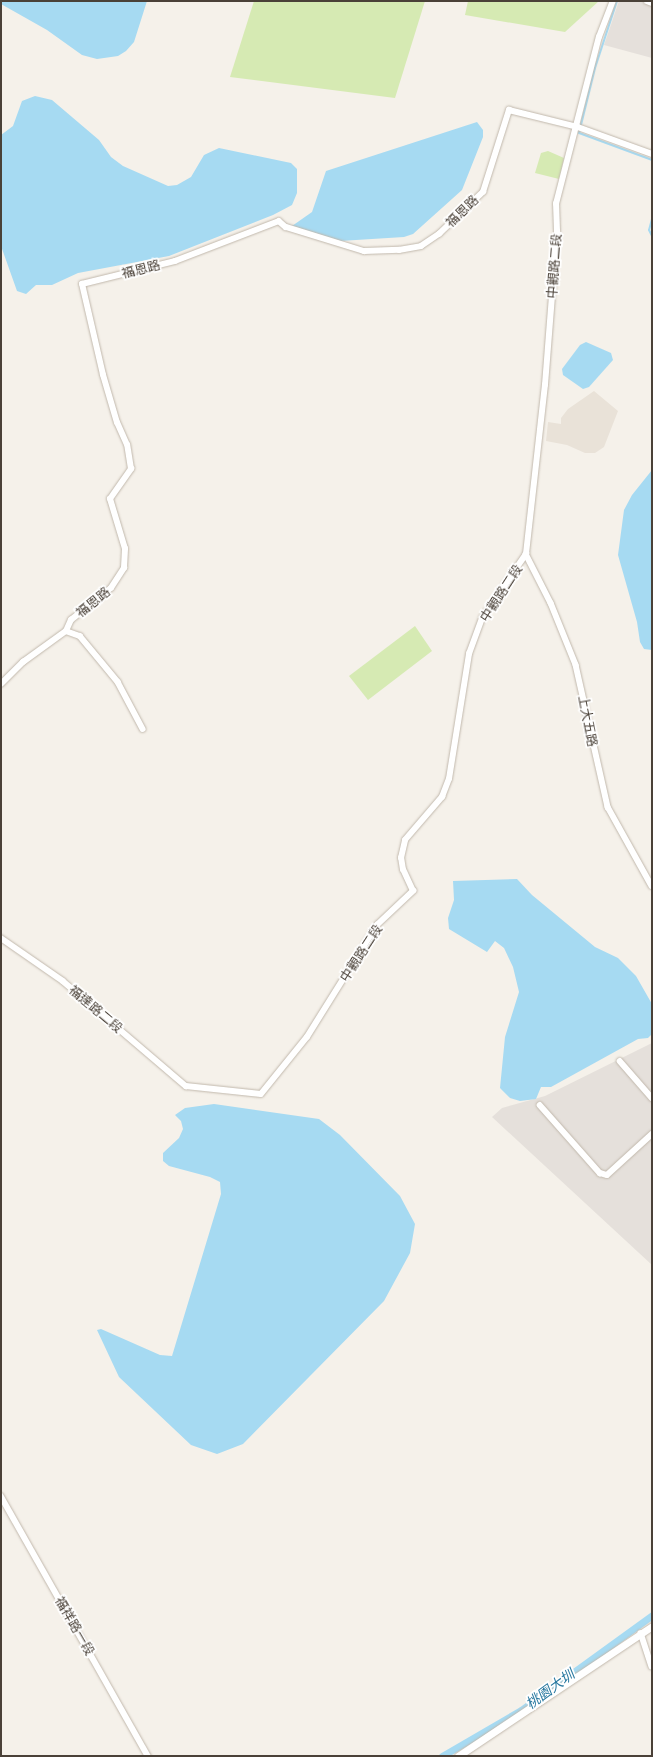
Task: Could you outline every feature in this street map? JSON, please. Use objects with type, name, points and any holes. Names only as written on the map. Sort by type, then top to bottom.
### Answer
[{"type":"street","name":"中觀路二段","points":[[186,1086],[261,1094],[307,1037],[377,925],[413,891],[402,870],[401,858],[405,840],[442,797],[449,779],[469,654],[482,618],[526,554],[545,385],[557,231],[556,204],[578,127],[599,37],[613,1]]},
{"type":"street","points":[[647,1],[652,3]]},
{"type":"street","name":"福恩路","points":[[1,684],[23,662],[66,632],[71,620],[111,588],[124,568],[125,548],[110,500],[130,469],[127,445],[116,423],[103,375],[82,284],[175,260],[279,222],[286,227],[364,251],[392,251],[421,246],[439,234],[483,192],[509,110],[578,127]]},
{"type":"street","points":[[578,127],[652,154]]},
{"type":"street","name":"上大五路","points":[[526,554],[551,603],[576,665],[608,807],[652,886]]},
{"type":"street","points":[[66,632],[80,636],[118,682],[143,729]]},
{"type":"street","name":"福達路二段","points":[[1,938],[63,981],[186,1086]]},
{"type":"street","points":[[620,1061],[652,1098]]},
{"type":"street","points":[[540,1105],[600,1173],[607,1175],[652,1134]]},
{"type":"street","name":"福祥路一段","points":[[1,1496],[148,1756]]},
{"type":"street","points":[[458,1756],[652,1626]]},
{"type":"street","points":[[642,1633],[652,1666]]},
{"type":"shaded area","points":[[619,1],[644,1],[652,5],[652,58],[604,45]]},
{"type":"shaded area","points":[[594,391],[618,411],[604,447],[595,453],[585,453],[567,445],[546,441],[548,422],[561,424],[561,418],[568,409]]},
{"type":"shaded area","points":[[652,1043],[652,1265],[492,1117],[502,1108],[545,1096]]},
{"type":"green space","points":[[254,1],[425,1],[395,98],[230,77]]},
{"type":"green space","points":[[468,1],[599,1],[565,32],[465,15]]},
{"type":"green space","points":[[548,151],[564,158],[559,179],[535,173],[541,153]]},
{"type":"green space","points":[[415,626],[432,651],[368,700],[349,676]]},
{"type":"water","points":[[1,1],[147,1],[134,42],[126,51],[118,56],[97,59],[82,55],[47,30],[1,4]]},
{"type":"water","points":[[35,96],[52,100],[99,140],[111,157],[123,166],[168,186],[177,185],[191,177],[204,155],[219,148],[291,163],[297,169],[297,193],[292,205],[273,215],[169,256],[78,273],[52,285],[36,285],[26,294],[17,291],[1,246],[1,135],[13,126],[22,101]]},
{"type":"water","points":[[477,122],[483,130],[483,137],[462,190],[413,234],[404,237],[340,241],[292,226],[312,212],[326,171]]},
{"type":"water","points":[[586,342],[611,353],[613,360],[589,387],[583,389],[563,375],[562,369],[580,345]]},
{"type":"water","points":[[652,470],[652,650],[644,649],[640,642],[637,622],[618,555],[624,510],[632,495]]},
{"type":"water","points":[[517,879],[532,895],[595,947],[618,958],[636,976],[652,1004],[652,1034],[648,1038],[638,1039],[551,1087],[541,1087],[536,1099],[520,1101],[510,1098],[500,1088],[505,1037],[519,992],[513,967],[504,948],[495,941],[487,952],[449,929],[448,918],[454,900],[453,881]]},
{"type":"water","points":[[214,1104],[319,1119],[340,1135],[400,1196],[415,1224],[410,1253],[384,1301],[243,1444],[217,1454],[191,1445],[119,1377],[97,1330],[101,1329],[160,1355],[172,1356],[221,1194],[220,1182],[210,1177],[169,1166],[163,1161],[163,1153],[179,1138],[183,1129],[181,1121],[175,1115],[185,1108]]},
{"type":"waterway","points":[[617,1],[595,68],[579,133],[652,160]]},
{"type":"waterway","points":[[652,219],[649,230],[652,236]]},
{"type":"waterway","name":"桃園大圳","points":[[442,1756],[521,1710],[652,1615]]}]
